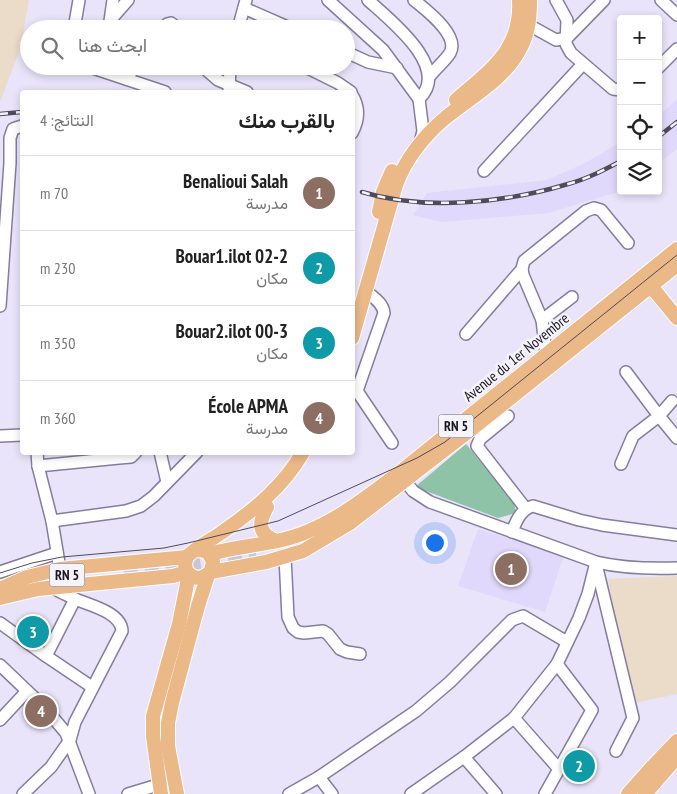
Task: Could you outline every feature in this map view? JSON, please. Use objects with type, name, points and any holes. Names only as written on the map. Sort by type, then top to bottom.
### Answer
[{"type":"main road","points":[[355,328],[396,185],[404,166],[420,143],[446,118],[496,79],[512,62],[522,47],[523,24],[519,0]]},
{"type":"main road","points":[[355,297],[373,238],[387,180],[401,155],[423,127],[497,64],[523,24],[530,0]]},
{"type":"main road","name":"Avenue du 1er Novembre","points":[[200,553],[226,550],[305,533],[402,477],[647,282],[677,249]]},
{"type":"main road","name":"Avenue du 1er Novembre","points":[[210,574],[266,562],[303,551],[350,523],[546,354],[647,282],[677,265]]},
{"type":"main road","points":[[647,282],[677,318]]},
{"type":"main road","points":[[200,553],[270,495],[290,473],[302,455]]},
{"type":"main road","points":[[160,789],[152,736],[153,716],[178,624],[188,573],[185,564],[267,507],[298,476],[311,455]]},
{"type":"main road","name":"RN 5","points":[[332,534],[303,546],[256,555],[320,532],[356,505]]},
{"type":"main road","points":[[267,507],[262,517],[262,528],[264,534],[274,540]]},
{"type":"main road","points":[[177,794],[168,746],[168,723],[198,606],[214,565],[200,553]]},
{"type":"main road","name":"RN 5","points":[[0,598],[27,576],[60,569],[200,553]]},
{"type":"main road","name":"RN 5","points":[[104,571],[124,572],[24,588],[9,589],[38,578],[104,571]]},
{"type":"main road","points":[[188,573],[196,578],[210,574]]},
{"type":"main road","name":"RN 5","points":[[9,589],[53,588],[188,573]]},
{"type":"main road","points":[[628,794],[677,741]]},
{"type":"main road","points":[[645,794],[677,757]]},
{"type":"street","points":[[76,20],[79,0]]},
{"type":"street","points":[[109,20],[112,0]]},
{"type":"street","points":[[112,20],[128,0]]},
{"type":"street","points":[[328,0],[350,20]]},
{"type":"street","points":[[368,0],[419,52],[429,77],[426,91],[419,99]]},
{"type":"street","points":[[414,0],[446,29],[452,46],[451,52],[429,77]]},
{"type":"street","points":[[556,0],[568,20],[566,44],[571,53],[613,89],[617,90]]},
{"type":"street","points":[[523,24],[552,39],[567,38],[604,0]]},
{"type":"street","points":[[661,0],[677,14]]},
{"type":"street","points":[[241,20],[245,4],[275,20]]},
{"type":"street","points":[[355,25],[383,50],[419,99],[423,127],[420,143]]},
{"type":"street","points":[[662,64],[677,49]]},
{"type":"street","points":[[355,56],[375,64],[397,68]]},
{"type":"street","points":[[484,171],[583,64]]},
{"type":"street","points":[[115,75],[158,90]]},
{"type":"street","points":[[126,80],[130,75]]},
{"type":"street","points":[[212,75],[229,89]]},
{"type":"street","points":[[229,89],[230,75]]},
{"type":"street","points":[[322,75],[347,90]]},
{"type":"street","points":[[355,102],[358,119],[355,127]]},
{"type":"street","points":[[0,300],[5,164],[11,131],[20,127]]},
{"type":"street","points":[[466,334],[522,269],[527,257],[590,209],[598,208],[602,210],[628,243]]},
{"type":"street","points":[[522,269],[542,320],[546,354]]},
{"type":"street","points":[[366,291],[384,308],[384,314],[358,391],[392,443]]},
{"type":"street","points":[[542,320],[572,297]]},
{"type":"street","points":[[626,372],[677,438]]},
{"type":"street","points":[[621,464],[633,436],[659,416],[672,401]]},
{"type":"street","points":[[508,416],[480,439],[477,446],[526,509]]},
{"type":"street","points":[[0,436],[20,435]]},
{"type":"street","points":[[37,455],[38,466],[52,521],[60,569]]},
{"type":"street","points":[[38,466],[131,457],[133,455]]},
{"type":"street","points":[[161,455],[167,482]]},
{"type":"street","points":[[52,521],[133,508],[146,503],[194,455]]},
{"type":"street","points":[[402,477],[413,491],[430,502],[596,562],[612,566],[654,569],[677,568]]},
{"type":"street","points":[[512,532],[515,523],[526,509],[533,506],[602,525],[677,535]]},
{"type":"street","points":[[0,572],[57,553]]},
{"type":"street","points":[[285,557],[288,617],[292,628],[304,633],[323,631],[328,634],[340,649],[360,654]]},
{"type":"street","points":[[411,794],[464,757],[514,718],[557,664],[579,618],[588,594],[596,562]]},
{"type":"street","points":[[596,562],[633,718],[616,751]]},
{"type":"street","points":[[24,794],[51,767],[70,740],[75,722],[122,631],[122,626],[108,613],[53,588]]},
{"type":"street","points":[[46,656],[75,599]]},
{"type":"street","points":[[289,794],[320,777],[416,711],[450,682],[512,620],[523,616],[567,642]]},
{"type":"street","points":[[1,625],[92,687]]},
{"type":"street","points":[[545,794],[592,710],[557,664]]},
{"type":"street","points":[[0,665],[59,723],[70,740],[89,794]]},
{"type":"street","points":[[0,720],[27,691]]},
{"type":"street","points":[[514,718],[558,768]]},
{"type":"street","points":[[464,757],[496,794]]},
{"type":"street","points":[[320,777],[332,794]]},
{"type":"street","points":[[128,794],[160,789]]},
{"type":"shaded area","points":[[0,0],[29,0],[25,20],[20,20],[20,49],[0,102]]},
{"type":"shaded area","points":[[677,99],[677,149],[662,160],[662,150],[662,113]]},
{"type":"shaded area","points":[[617,144],[617,192],[548,213],[442,222],[413,215],[427,193],[547,180],[585,163]]},
{"type":"shaded area","points":[[478,529],[564,555],[545,612],[458,586]]},
{"type":"shaded area","points":[[677,576],[677,694],[630,704],[608,579]]},
{"type":"green space","points":[[466,444],[514,502],[516,513],[498,518],[415,487]]},
{"type":"tunnel","points":[[124,572],[256,555]]},
{"type":"tram line","points":[[0,573],[32,563],[62,557],[164,548],[278,521],[417,458],[445,442],[677,255]]},
{"type":"railway","points":[[0,114],[20,112]]},
{"type":"railway","points":[[662,134],[677,122]]},
{"type":"railway","points":[[362,192],[386,198],[438,203],[491,200],[544,191],[575,182],[617,163]]},
{"type":"place","name":"Benalioui Salah","points":[[511,569]]},
{"type":"place","name":"Bouar2.ilot 00-3","points":[[33,632]]},
{"type":"place","name":"École APMA","points":[[41,711]]},
{"type":"place","name":"Bouar1.ilot 02-2","points":[[579,766]]}]
